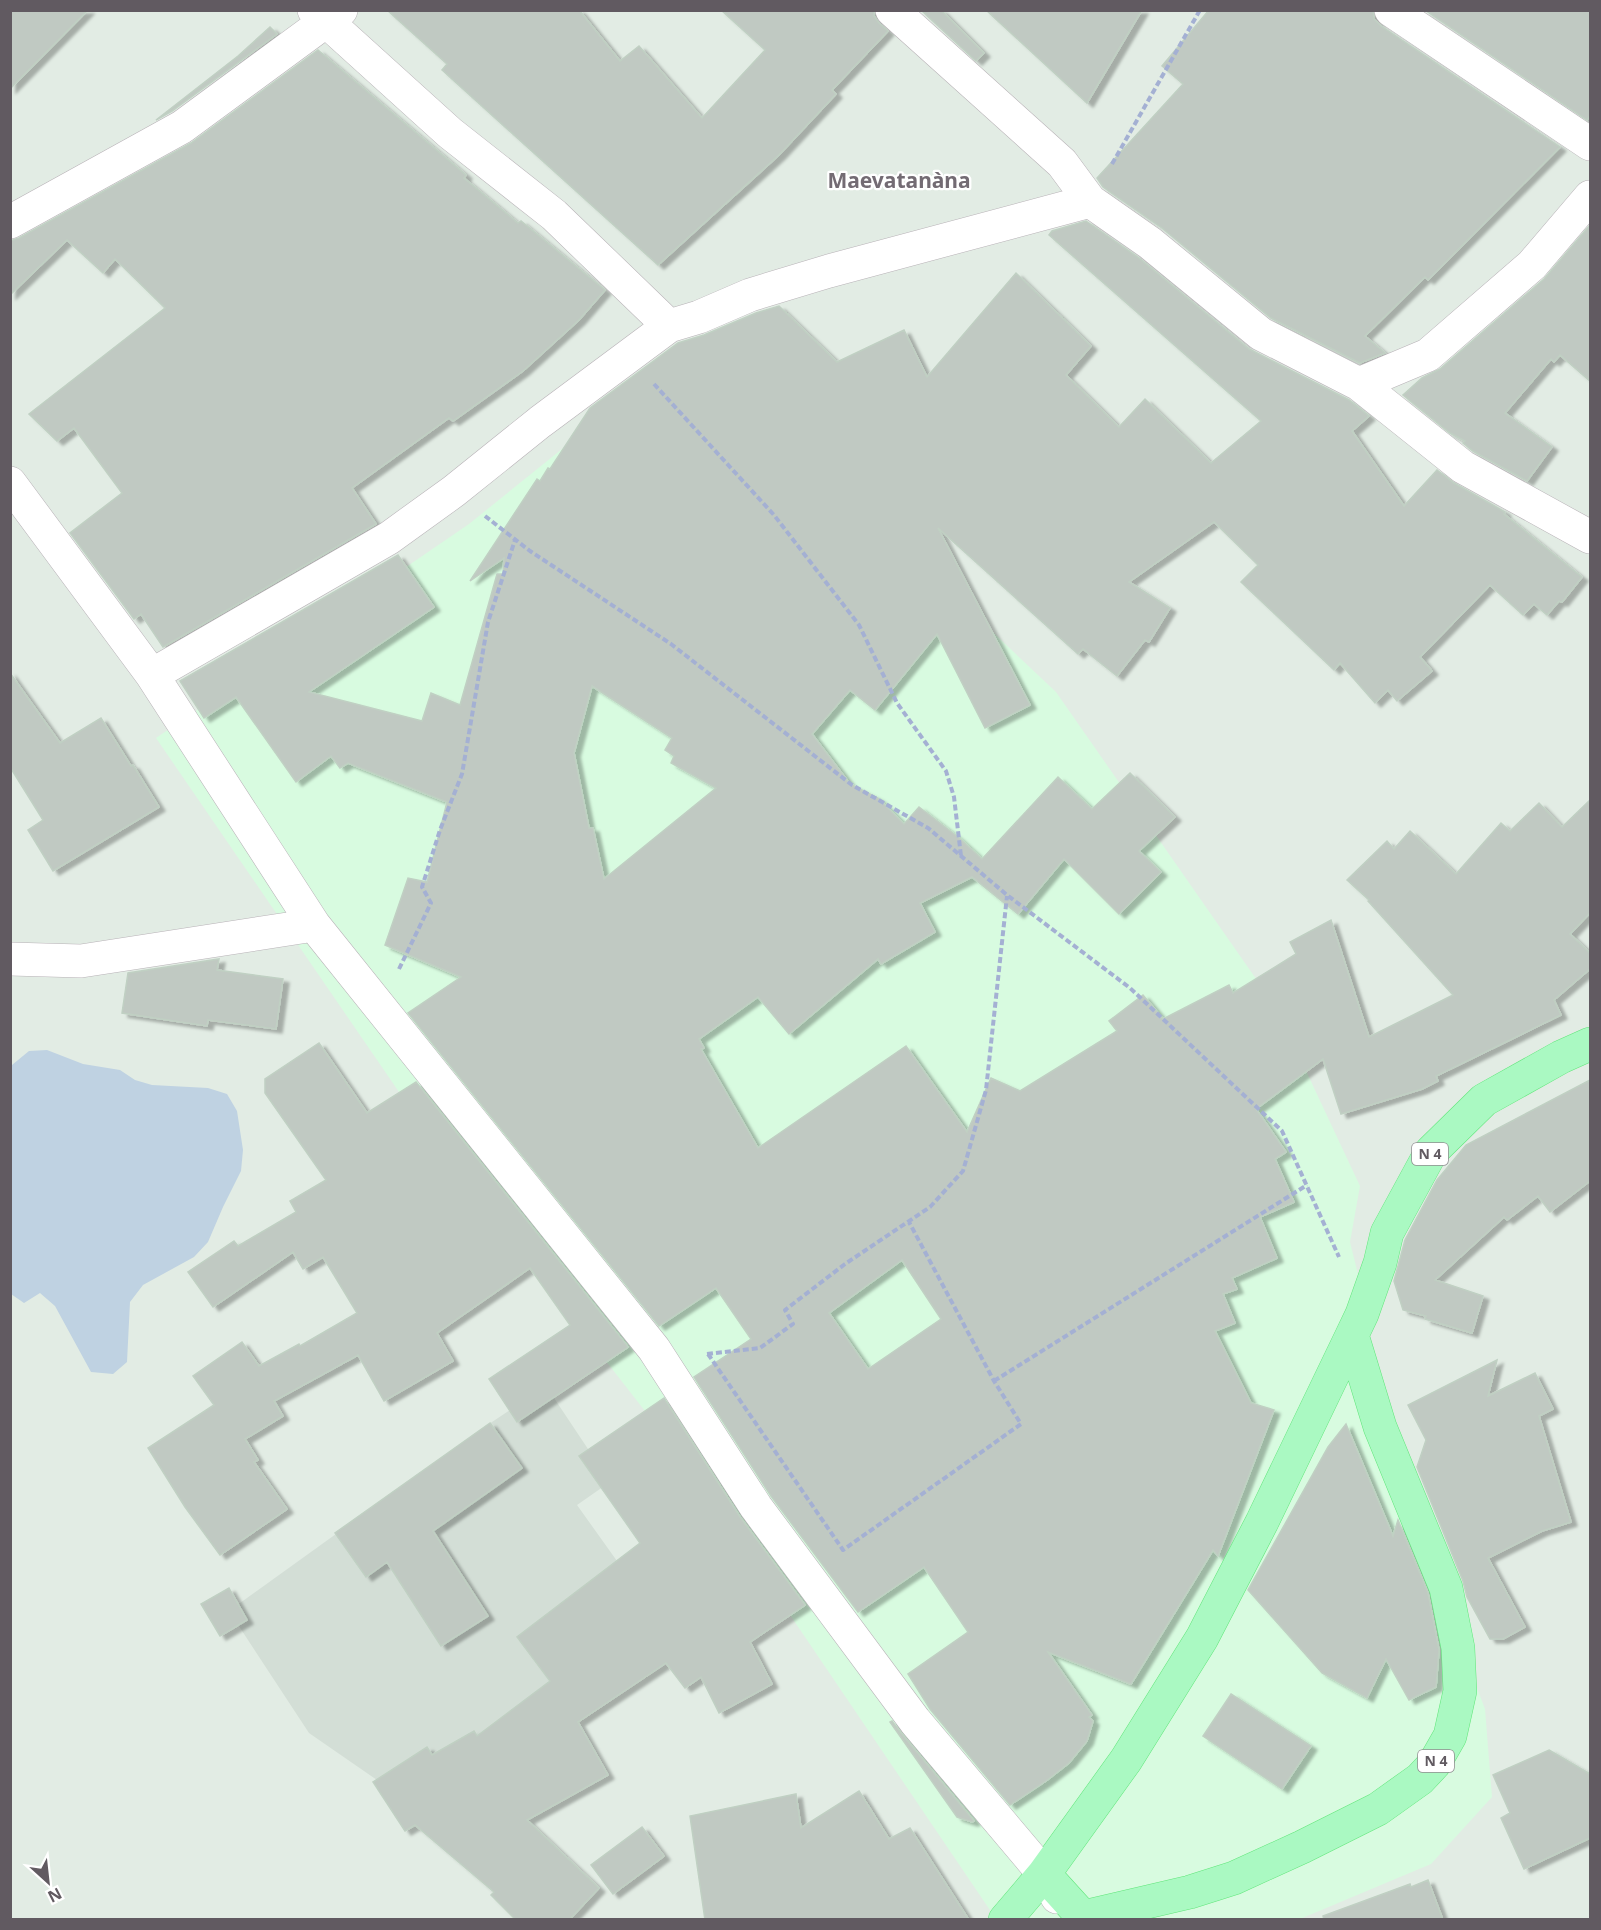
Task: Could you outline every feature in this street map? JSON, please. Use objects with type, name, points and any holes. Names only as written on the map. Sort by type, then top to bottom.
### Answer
[{"type":"main road","name":"N 4","points":[[1005,1920],[1044,1874],[1126,1760],[1202,1638],[1262,1522],[1357,1325],[1380,1263],[1387,1233],[1431,1152],[1484,1100],[1561,1057],[1590,1044]]},
{"type":"main road","name":"N 4","points":[[1044,1874],[1083,1917],[1190,1893],[1234,1878],[1378,1809],[1420,1779],[1434,1764],[1450,1736],[1460,1691],[1456,1638],[1446,1588],[1380,1427],[1357,1325]]},
{"type":"street","points":[[892,10],[1062,163],[1090,201],[1150,243],[1261,334],[1359,384],[1462,467],[1590,537]]},
{"type":"street","points":[[1391,10],[1590,144]]},
{"type":"street","points":[[10,222],[182,126],[327,14],[450,133],[554,215],[669,326]]},
{"type":"street","points":[[1359,384],[1428,355],[1532,265],[1590,197]]},
{"type":"street","points":[[152,675],[390,538],[669,326],[699,317],[750,295],[829,271],[1090,201]]},
{"type":"street","points":[[10,483],[152,675],[314,925],[654,1349],[756,1507],[915,1720],[1044,1874],[1069,1920]]},
{"type":"street","points":[[10,959],[81,961],[314,925]]},
{"type":"path","points":[[1090,201],[1200,10]]},
{"type":"path","points":[[629,357],[774,515],[859,625],[897,703],[946,771],[954,797],[962,856]]},
{"type":"path","points":[[454,491],[515,540],[671,644],[852,785],[928,828],[1007,895],[1130,988],[1282,1131],[1329,1230],[1357,1325]]},
{"type":"path","points":[[395,975],[431,903],[422,887],[440,830],[462,774],[488,622],[515,540]]},
{"type":"path","points":[[654,1349],[708,1354],[760,1348],[793,1324],[785,1310],[845,1264],[930,1207],[963,1171],[986,1090],[1007,895]]},
{"type":"path","points":[[994,1381],[1307,1185]]},
{"type":"path","points":[[708,1354],[843,1550],[1021,1424],[994,1381],[909,1222]]},
{"type":"shaded area","points":[[690,346],[1056,692],[1277,1009],[1360,1186],[1350,1242],[1367,1310],[1368,1377],[1409,1508],[1485,1709],[1492,1797],[1431,1864],[1300,1919],[996,1919],[698,1479],[421,1124],[156,738],[469,524]]},
{"type":"shaded area","points":[[47,1050],[83,1064],[120,1070],[135,1080],[152,1085],[208,1088],[227,1094],[237,1111],[243,1150],[241,1171],[208,1242],[194,1257],[143,1285],[130,1302],[127,1362],[113,1374],[91,1372],[55,1306],[40,1293],[24,1303],[11,1294],[12,1065],[29,1051]]},
{"type":"shaded area","points":[[546,1386],[610,1482],[577,1505],[667,1631],[403,1798],[309,1733],[229,1611],[486,1426]]},
{"type":"building","points":[[10,10],[88,10],[10,89]]},
{"type":"building","points":[[387,10],[579,10],[620,61],[639,46],[702,118],[765,50],[721,10],[874,10],[874,16],[888,31],[832,90],[836,94],[779,155],[658,265],[442,70],[447,64]]},
{"type":"building","points":[[921,10],[941,10],[984,53],[976,61]]},
{"type":"building","points":[[986,10],[1142,10],[1087,103]]},
{"type":"building","points":[[1209,10],[1373,10],[1374,19],[1381,26],[1560,147],[1428,280],[1425,277],[1365,336],[1385,353],[1360,363],[1271,318],[1162,228],[1103,187],[1097,178],[1183,84],[1162,66]]},
{"type":"building","points":[[1425,10],[1590,10],[1590,116],[1587,120]]},
{"type":"building","points":[[270,27],[277,34],[172,111],[156,120],[238,56]]},
{"type":"building","points":[[318,50],[466,175],[464,178],[605,290],[579,320],[523,371],[453,421],[449,418],[352,488],[376,524],[163,647],[141,614],[134,619],[70,533],[122,493],[74,428],[57,441],[29,414],[165,308],[115,259],[103,273],[67,240],[10,295],[10,241],[191,143]]},
{"type":"building","points":[[1086,221],[1139,258],[1249,349],[1349,400],[1369,416],[1352,431],[1404,506],[1437,470],[1454,483],[1505,512],[1504,514],[1582,577],[1562,602],[1559,601],[1547,615],[1534,604],[1523,615],[1490,585],[1420,657],[1432,671],[1397,701],[1388,690],[1375,703],[1340,663],[1334,670],[1241,582],[1258,565],[1214,522],[1129,582],[1170,608],[1149,642],[1145,640],[1117,676],[1083,649],[1078,654],[938,528],[1030,705],[985,728],[937,634],[875,710],[850,690],[812,734],[850,784],[878,798],[904,824],[919,807],[982,859],[1058,777],[1092,809],[1130,773],[1175,817],[1139,851],[1161,872],[1119,914],[1064,859],[1018,914],[972,877],[920,903],[935,932],[881,964],[878,959],[789,1034],[758,997],[699,1039],[704,1048],[701,1049],[758,1148],[906,1046],[967,1132],[991,1078],[1020,1091],[1117,1031],[1109,1021],[1143,995],[1163,1019],[1229,985],[1233,993],[1296,954],[1290,942],[1331,920],[1369,1037],[1453,995],[1369,900],[1347,880],[1387,841],[1394,849],[1410,831],[1456,874],[1501,823],[1510,831],[1539,803],[1562,827],[1590,800],[1590,913],[1570,934],[1590,953],[1590,969],[1554,1000],[1561,1015],[1436,1076],[1438,1081],[1422,1089],[1341,1114],[1323,1059],[1256,1109],[1286,1152],[1275,1159],[1294,1202],[1260,1217],[1277,1258],[1232,1278],[1237,1289],[1223,1294],[1235,1323],[1215,1331],[1251,1403],[1274,1410],[1218,1556],[1213,1550],[1131,1684],[1048,1652],[1092,1715],[1089,1717],[1093,1721],[1087,1741],[1069,1763],[1010,1805],[930,1709],[908,1674],[968,1632],[924,1567],[858,1612],[771,1496],[694,1377],[751,1339],[716,1288],[659,1326],[408,1013],[461,977],[385,945],[408,878],[427,882],[447,802],[348,763],[340,768],[331,756],[296,782],[236,697],[204,718],[180,681],[398,555],[434,607],[309,692],[422,721],[431,693],[460,705],[497,574],[503,574],[504,558],[470,581],[537,479],[540,481],[548,468],[550,469],[590,408],[678,343],[779,306],[837,362],[904,330],[927,377],[1016,273],[1091,346],[1066,375],[1119,427],[1145,399],[1211,463],[1261,421],[1049,235],[1052,231]],"holes":[[[592,686],[672,738],[665,750],[674,756],[671,763],[716,788],[604,879],[593,828],[589,828],[574,753]],[[902,1260],[941,1319],[868,1369],[829,1313]]]},
{"type":"building","points":[[1590,225],[1590,381],[1560,355],[1554,362],[1551,359],[1505,413],[1552,447],[1527,481],[1473,451],[1463,443],[1465,441],[1450,433],[1403,395],[1422,378],[1440,369],[1544,279]]},
{"type":"building","points":[[10,673],[60,743],[101,718],[159,807],[53,871],[28,830],[43,820],[10,767]]},
{"type":"building","points":[[219,959],[217,970],[283,979],[276,1029],[208,1020],[207,1026],[122,1013],[128,973]]},
{"type":"building","points":[[319,1043],[367,1113],[416,1082],[628,1347],[517,1422],[489,1379],[570,1325],[530,1268],[437,1333],[453,1361],[384,1401],[358,1355],[274,1401],[283,1416],[245,1439],[258,1460],[254,1462],[287,1509],[220,1555],[185,1507],[148,1448],[214,1405],[193,1376],[242,1342],[259,1366],[299,1344],[300,1346],[357,1313],[323,1257],[303,1269],[293,1252],[213,1307],[188,1272],[234,1241],[238,1246],[296,1212],[290,1201],[326,1180],[265,1093],[265,1079]]},
{"type":"building","points":[[1590,1080],[1590,1181],[1550,1212],[1538,1196],[1507,1220],[1504,1217],[1435,1280],[1483,1296],[1472,1333],[1403,1310],[1394,1281],[1405,1240],[1437,1180],[1466,1145]]},
{"type":"building","points":[[1497,1360],[1488,1396],[1535,1373],[1553,1409],[1539,1416],[1571,1522],[1542,1531],[1488,1558],[1525,1627],[1503,1639],[1490,1639],[1467,1597],[1463,1581],[1417,1467],[1426,1440],[1408,1405]]},
{"type":"building","points":[[664,1398],[740,1517],[805,1605],[750,1642],[772,1684],[719,1713],[701,1677],[685,1688],[666,1663],[578,1722],[608,1775],[527,1820],[599,1888],[569,1920],[516,1920],[491,1895],[494,1892],[415,1825],[405,1831],[373,1782],[427,1747],[432,1755],[474,1731],[477,1736],[550,1681],[517,1637],[640,1543],[579,1456]]},
{"type":"building","points":[[490,1423],[522,1468],[433,1531],[488,1616],[441,1646],[387,1562],[366,1577],[335,1533]]},
{"type":"building","points":[[1346,1424],[1393,1536],[1398,1520],[1428,1593],[1439,1650],[1436,1687],[1409,1700],[1386,1659],[1367,1698],[1322,1673],[1248,1590],[1328,1447]]},
{"type":"building","points":[[229,1588],[247,1620],[220,1636],[201,1604]]},
{"type":"building","points":[[1231,1694],[1311,1746],[1282,1789],[1203,1736]]},
{"type":"building","points":[[892,1721],[974,1821],[957,1817],[890,1722]]},
{"type":"building","points":[[1549,1750],[1590,1774],[1590,1838],[1524,1869],[1501,1818],[1510,1813],[1493,1775]]},
{"type":"building","points":[[859,1791],[889,1839],[910,1828],[969,1920],[705,1920],[690,1816],[796,1794],[801,1828]]},
{"type":"building","points":[[642,1827],[664,1856],[613,1894],[591,1865]]},
{"type":"building","points":[[1428,1880],[1443,1920],[1324,1920],[1323,1916],[1410,1884],[1411,1887]]},
{"type":"district","name":"Maevatanàna","points":[[899,181]]}]
